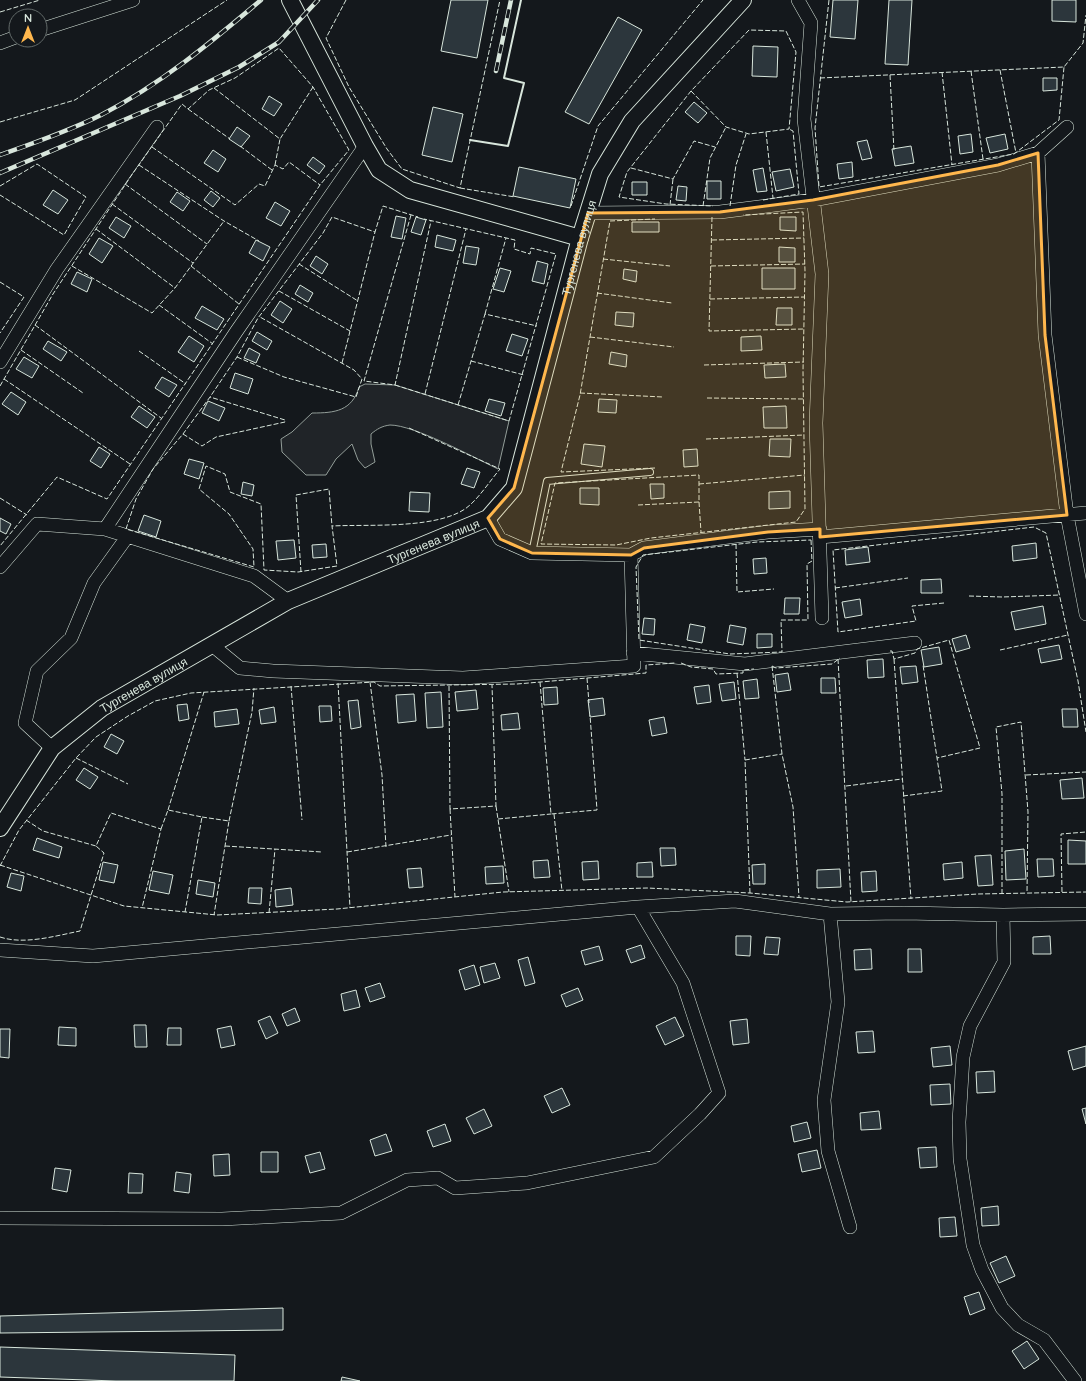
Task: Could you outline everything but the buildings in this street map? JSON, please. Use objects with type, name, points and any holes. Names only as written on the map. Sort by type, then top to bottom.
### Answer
[{"type":"street","points":[[48,27],[133,0]]},
{"type":"street","points":[[290,0],[365,146],[379,170],[410,190],[580,238]]},
{"type":"street","name":"Тургенева вулиця","points":[[0,828],[52,748],[102,708],[288,601],[488,518],[514,488],[580,238],[600,174],[632,121],[743,0]]},
{"type":"street","points":[[798,0],[811,23],[804,120],[822,274],[816,423],[822,618]]},
{"type":"street","points":[[0,362],[57,270],[157,127]]},
{"type":"street","points":[[588,213],[720,212],[813,200],[998,165],[1038,153],[1067,127]]},
{"type":"street","points":[[105,529],[236,332],[365,146]]},
{"type":"street","points":[[1038,153],[1045,335],[1067,515],[1086,614]]},
{"type":"street","points":[[488,518],[500,539],[532,553],[630,555],[644,548],[768,532],[820,533],[1086,513]]},
{"type":"street","points":[[0,567],[24,541],[37,524],[105,529],[254,576],[288,601]]},
{"type":"street","points":[[52,748],[25,723],[37,671],[71,638],[94,584],[127,537]]},
{"type":"street","points":[[212,644],[240,668],[273,672],[463,678],[634,666],[630,555]]},
{"type":"street","points":[[633,653],[745,664],[915,643]]},
{"type":"street","points":[[0,950],[93,956],[638,906],[735,901],[830,914],[904,912],[1003,915],[1086,914]]},
{"type":"street","points":[[0,1218],[222,1219],[341,1213],[407,1180],[438,1178],[455,1188],[526,1183],[654,1157],[700,1114],[718,1092],[683,983],[638,906]]},
{"type":"street","points":[[830,914],[838,1002],[824,1100],[828,1151],[850,1227]]},
{"type":"street","points":[[1003,915],[1004,962],[970,1026],[963,1056],[959,1122],[960,1151],[973,1245],[982,1270],[1002,1308],[1018,1325],[1044,1340],[1075,1381]]},
{"type":"lane","points":[[532,553],[547,481],[650,472]]},
{"type":"highlighted area","points":[[1038,153],[1045,335],[1067,515],[820,537],[820,529],[768,532],[644,548],[631,555],[532,553],[500,539],[488,518],[514,488],[588,213],[720,212],[813,200],[998,165]]},
{"type":"shaded area","points":[[365,384],[395,385],[509,421],[498,469],[428,436],[401,426],[390,425],[384,426],[371,434],[371,444],[375,462],[365,468],[358,460],[352,444],[336,459],[326,475],[306,475],[282,452],[281,439],[292,432],[312,413],[335,411],[347,406],[356,395],[359,387]]},
{"type":"railway","points":[[0,155],[76,126],[123,103],[184,62],[261,0]]},
{"type":"railway","points":[[0,173],[180,96],[239,67],[279,42],[318,0]]},
{"type":"railway","points":[[496,71],[511,0]]},
{"type":"fence","points":[[0,12],[40,0]]},
{"type":"fence","points":[[0,122],[75,100],[227,0]]},
{"type":"fence","points":[[346,0],[326,38],[349,87],[387,149],[402,169],[460,188],[500,0]]},
{"type":"fence","points":[[571,206],[598,126],[703,0]]},
{"type":"fence","points":[[829,0],[815,128],[819,187],[1014,154],[1059,120],[1064,67]]},
{"type":"fence","points":[[820,78],[1064,67],[1083,43],[1086,15]]},
{"type":"fence","points":[[691,91],[726,127],[749,134],[789,129],[796,52],[786,31],[749,30],[691,91],[627,172],[619,197],[666,204],[713,206]]},
{"type":"fence","points":[[0,386],[53,294],[131,176],[182,104],[188,109],[209,90],[235,78],[279,48],[313,87],[349,150],[320,185],[107,499],[57,477],[0,546]]},
{"type":"fence","points":[[1000,70],[1016,153]]},
{"type":"fence","points":[[971,71],[983,159]]},
{"type":"fence","points":[[942,72],[952,165]]},
{"type":"fence","points":[[890,75],[894,151]]},
{"type":"fence","points":[[214,88],[280,139],[313,87]]},
{"type":"fence","points":[[188,109],[230,139]]},
{"type":"fence","points":[[703,206],[710,158],[726,127]]},
{"type":"fence","points":[[763,200],[799,194],[793,131],[789,129]]},
{"type":"fence","points":[[766,132],[773,198]]},
{"type":"fence","points":[[730,206],[736,165],[746,134]]},
{"type":"fence","points":[[275,165],[280,139]]},
{"type":"fence","points":[[631,168],[673,179],[694,141],[715,147]]},
{"type":"fence","points":[[240,146],[272,170]]},
{"type":"fence","points":[[152,147],[235,205],[259,184],[265,186],[275,165],[283,169],[289,162],[320,185]]},
{"type":"fence","points":[[0,186],[37,164],[86,197],[64,235],[0,195]]},
{"type":"fence","points":[[139,165],[224,221],[259,241]]},
{"type":"fence","points":[[670,205],[673,179]]},
{"type":"fence","points":[[125,184],[207,244]]},
{"type":"fence","points":[[460,188],[515,197]]},
{"type":"fence","points":[[112,204],[193,263]]},
{"type":"fence","points":[[409,428],[500,469],[470,505],[458,513],[442,519],[405,524],[332,526],[337,566],[298,572],[264,570],[261,504],[230,492],[225,474],[206,466],[199,489],[229,514],[253,549],[254,567],[126,529],[136,499],[153,469],[183,434],[210,397],[237,357],[258,318],[323,233],[332,217],[375,232],[383,206],[418,217]]},
{"type":"fence","points":[[638,505],[699,502],[699,475],[555,483],[541,544],[616,545],[651,538],[796,522],[805,509],[803,371],[805,271],[803,212],[743,215]]},
{"type":"fence","points":[[411,215],[364,381],[395,385],[431,221]]},
{"type":"fence","points":[[712,217],[709,331],[804,329]]},
{"type":"fence","points":[[395,385],[509,421],[556,254],[531,248],[530,254],[514,249],[515,240],[424,219]]},
{"type":"fence","points":[[655,219],[610,221],[580,395],[561,472],[655,468]]},
{"type":"fence","points":[[72,266],[152,313],[175,288],[224,221]]},
{"type":"fence","points":[[96,229],[175,288]]},
{"type":"fence","points":[[425,394],[466,229]]},
{"type":"fence","points":[[342,363],[375,232]]},
{"type":"fence","points":[[485,314],[506,238]]},
{"type":"fence","points":[[712,240],[804,238]]},
{"type":"fence","points":[[603,259],[670,266]]},
{"type":"fence","points":[[299,264],[358,301]]},
{"type":"fence","points":[[711,266],[805,264]]},
{"type":"fence","points":[[191,266],[239,304]]},
{"type":"fence","points":[[0,282],[24,297],[0,333]]},
{"type":"fence","points":[[279,291],[350,331]]},
{"type":"fence","points":[[597,293],[672,303]]},
{"type":"fence","points":[[710,299],[805,297]]},
{"type":"fence","points":[[159,305],[213,344]]},
{"type":"fence","points":[[458,405],[485,314],[537,326]]},
{"type":"fence","points":[[237,357],[284,377],[356,397],[362,379],[354,370],[260,317]]},
{"type":"fence","points":[[35,325],[161,418]]},
{"type":"fence","points":[[590,337],[674,347]]},
{"type":"fence","points":[[21,350],[83,393]]},
{"type":"fence","points":[[139,351],[186,384]]},
{"type":"fence","points":[[471,361],[524,375]]},
{"type":"fence","points":[[704,365],[804,362]]},
{"type":"fence","points":[[4,379],[130,464]]},
{"type":"fence","points":[[580,393],[663,397]]},
{"type":"fence","points":[[183,434],[202,446],[216,437],[285,422],[285,420],[210,397]]},
{"type":"fence","points":[[707,398],[804,399]]},
{"type":"fence","points":[[706,439],[804,435]]},
{"type":"fence","points":[[699,484],[805,475]]},
{"type":"fence","points":[[301,572],[296,495],[329,489],[332,526]]},
{"type":"fence","points":[[0,498],[27,515]]},
{"type":"fence","points":[[699,502],[701,532]]},
{"type":"fence","points":[[944,603],[912,606],[916,621],[838,632],[833,550],[1034,527],[1046,533],[1078,681],[1086,732]]},
{"type":"fence","points":[[811,540],[812,561],[807,564],[808,620],[781,620],[782,652],[730,654],[639,640],[636,567],[643,555],[757,542],[811,540]]},
{"type":"fence","points":[[736,544],[737,592],[774,589]]},
{"type":"fence","points":[[835,588],[908,578]]},
{"type":"fence","points":[[969,596],[1002,597],[1060,595]]},
{"type":"fence","points":[[1000,650],[1068,635]]},
{"type":"fence","points":[[890,651],[892,651],[894,659],[915,653],[917,649],[949,640],[980,748],[937,758]]},
{"type":"fence","points":[[772,666],[776,668],[832,664],[840,658]]},
{"type":"fence","points":[[838,659],[851,902]]},
{"type":"fence","points":[[894,659],[911,899]]},
{"type":"fence","points":[[0,866],[19,830],[76,758],[96,737],[128,716],[155,701],[191,693],[374,682],[380,686],[517,684],[646,673],[646,665],[675,663]]},
{"type":"fence","points":[[681,663],[691,667],[713,669],[716,674],[743,673],[743,670],[754,669]]},
{"type":"fence","points":[[903,796],[942,791],[923,665]]},
{"type":"fence","points":[[772,666],[782,754],[793,807],[799,897]]},
{"type":"fence","points":[[737,673],[745,760]]},
{"type":"fence","points":[[587,678],[589,703]]},
{"type":"fence","points":[[370,682],[382,775],[386,847]]},
{"type":"fence","points":[[540,682],[551,814],[597,810],[590,715]]},
{"type":"fence","points":[[338,683],[350,908]]},
{"type":"fence","points":[[449,686],[450,809],[496,806],[492,685]]},
{"type":"fence","points":[[291,686],[302,820]]},
{"type":"fence","points":[[229,821],[252,712],[254,688]]},
{"type":"fence","points":[[168,810],[204,692]]},
{"type":"fence","points":[[1002,894],[1002,794],[996,727],[1021,722],[1028,812],[1027,893]]},
{"type":"fence","points":[[750,893],[745,760],[782,754]]},
{"type":"fence","points":[[76,758],[128,784]]},
{"type":"fence","points":[[1026,775],[1086,772]]},
{"type":"fence","points":[[846,786],[902,779]]},
{"type":"fence","points":[[496,806],[509,892]]},
{"type":"fence","points":[[450,809],[455,897]]},
{"type":"fence","points":[[161,829],[168,810],[202,817],[185,912]]},
{"type":"fence","points":[[0,937],[29,940],[80,931],[104,853],[96,846],[111,813],[161,829],[142,908]]},
{"type":"fence","points":[[498,819],[551,814]]},
{"type":"fence","points":[[554,814],[562,891]]},
{"type":"fence","points":[[202,817],[229,821],[214,915]]},
{"type":"fence","points":[[26,820],[43,831],[96,846]]},
{"type":"fence","points":[[1062,892],[1061,834],[1086,832]]},
{"type":"fence","points":[[347,852],[451,835]]},
{"type":"fence","points":[[225,846],[322,852]]},
{"type":"fence","points":[[269,913],[275,849]]},
{"type":"fence","points":[[0,865],[124,906],[217,915],[337,909],[503,892],[647,888],[750,893],[847,902],[978,894],[1086,892]]},
{"type":"wall","points":[[470,140],[508,146],[524,83],[504,78],[521,0]]}]
